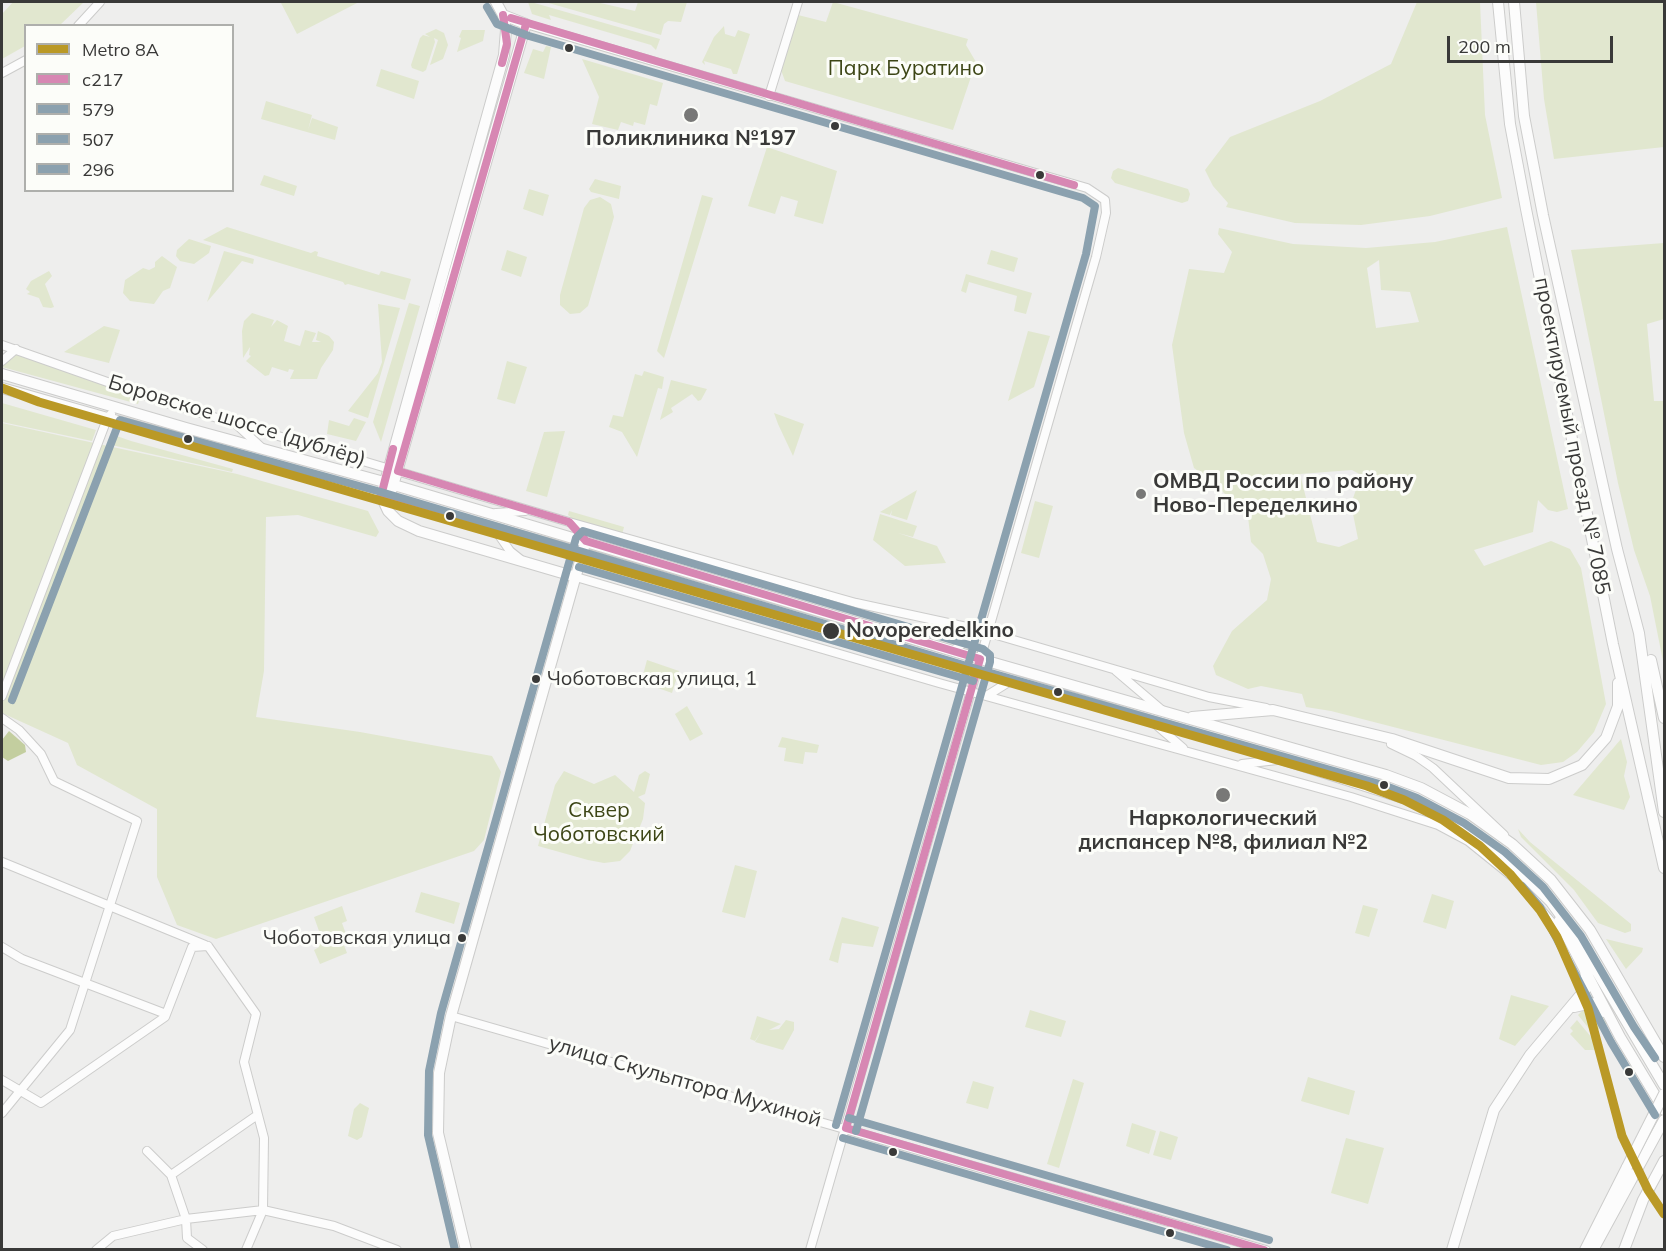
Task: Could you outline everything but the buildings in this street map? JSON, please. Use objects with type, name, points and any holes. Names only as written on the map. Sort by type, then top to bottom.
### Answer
[{"type":"main road","points":[[386,497],[507,44],[503,15],[496,2]]},
{"type":"main road","name":"проектируемый проезд № 7085","points":[[1498,2],[1510,124],[1613,644],[1665,868]]},
{"type":"main road","name":"проектируемый проезд № 7085","points":[[1514,2],[1516,48],[1527,135],[1617,549],[1646,668],[1665,812]]},
{"type":"main road","points":[[392,469],[526,24],[503,15]]},
{"type":"main road","points":[[2,374],[389,483],[980,659],[1386,775],[1449,801],[1512,844],[1551,879],[1574,907],[1665,1055]]},
{"type":"main road","points":[[2,388],[386,497],[1152,721],[1379,788],[1425,805],[1461,825],[1503,855],[1541,890],[1577,938],[1665,1085]]},
{"type":"main road","name":"Боровское шоссе (дублёр)","points":[[386,497],[388,511],[408,526],[576,577]]},
{"type":"main road","points":[[466,1250],[438,1133],[439,1073],[451,1016],[586,541]]},
{"type":"main road","points":[[1617,549],[1636,600],[1665,718]]},
{"type":"main road","points":[[1179,717],[1273,710],[1392,739],[1509,778],[1549,779],[1566,774],[1582,765],[1596,752],[1613,725],[1619,688],[1613,644]]},
{"type":"main road","points":[[1541,890],[1610,1019],[1665,1110]]},
{"type":"main road","points":[[1452,1250],[1494,1110],[1525,1061],[1588,986],[1585,970]]},
{"type":"main road","points":[[1568,1011],[1584,1002],[1592,1003],[1610,1019]]},
{"type":"main road","points":[[1585,1250],[1665,1094]]},
{"type":"main road","points":[[1593,1250],[1665,1120]]},
{"type":"main road","points":[[1624,1250],[1643,1200],[1665,1161]]},
{"type":"street","points":[[80,24],[100,2]]},
{"type":"street","points":[[769,96],[798,2]]},
{"type":"street","points":[[526,24],[1096,192],[1105,200],[1106,213],[1096,257],[810,1250]]},
{"type":"street","points":[[2,73],[24,61]]},
{"type":"street","name":"Боровское шоссе (дублёр)","points":[[2,345],[170,404],[569,522],[856,603],[976,629],[1209,697],[1273,710]]},
{"type":"street","points":[[2,361],[16,350]]},
{"type":"street","points":[[2,696],[107,419],[117,408]]},
{"type":"street","points":[[237,424],[264,449]]},
{"type":"street","points":[[485,513],[531,511]]},
{"type":"street","points":[[569,522],[586,541]]},
{"type":"street","points":[[493,528],[510,551],[524,561]]},
{"type":"street","name":"Боровское шоссе (дублёр)","points":[[576,577],[970,691],[1396,810],[1449,830],[1490,857],[1533,899],[1571,946]]},
{"type":"street","points":[[953,651],[976,629]]},
{"type":"street","points":[[1113,669],[1166,713]]},
{"type":"street","points":[[988,695],[1012,680]]},
{"type":"street","points":[[2,718],[20,730],[40,754],[54,781],[136,821],[70,1030],[2,1113]]},
{"type":"street","points":[[1152,721],[1185,751]]},
{"type":"street","points":[[1360,733],[1416,756],[1487,816],[1512,844]]},
{"type":"street","points":[[1233,764],[1284,760]]},
{"type":"street","points":[[1379,788],[1396,810]]},
{"type":"street","points":[[2,862],[208,946],[256,1014],[244,1062],[256,1116],[264,1138],[263,1209],[246,1250]]},
{"type":"street","points":[[2,946],[22,959],[166,1014]]},
{"type":"street","points":[[2,1080],[41,1102],[166,1014],[192,947],[208,946]]},
{"type":"street","name":"улица Скульптора Мухиной","points":[[451,1016],[1266,1250]]},
{"type":"street","points":[[171,1175],[256,1116]]},
{"type":"street","points":[[147,1150],[171,1175],[186,1219],[187,1238],[204,1250]]},
{"type":"street","points":[[96,1250],[113,1236],[186,1219],[263,1209],[334,1226],[380,1246],[397,1250]]},
{"type":"green space","points":[[13,2],[84,2],[61,24],[24,24],[24,47],[2,59],[2,14]]},
{"type":"green space","points":[[359,2],[297,34],[281,3]]},
{"type":"green space","points":[[528,2],[660,39],[656,50],[651,45],[549,15],[551,20],[532,14]]},
{"type":"green space","points":[[545,2],[596,2],[635,11],[638,2],[687,2],[681,22],[668,21],[664,24],[661,35]]},
{"type":"green space","name":"Парк Буратино","points":[[833,2],[968,39],[966,45],[976,62],[953,130],[785,81],[781,70],[798,15],[826,22]]},
{"type":"green space","points":[[1417,2],[1480,2],[1485,115],[1502,198],[1430,216],[1361,225],[1295,223],[1226,207],[1228,203],[1213,186],[1205,170],[1230,137],[1320,101],[1391,64]]},
{"type":"green space","points":[[1536,2],[1664,2],[1664,147],[1554,159],[1544,99]]},
{"type":"green space","points":[[724,26],[725,34],[735,37],[738,30],[750,34],[737,74],[733,74],[731,69],[704,61],[705,65],[702,62],[714,37]]},
{"type":"green space","points":[[436,29],[444,33],[448,45],[443,59],[430,65],[438,40],[434,38],[435,42],[426,70],[423,72],[412,68],[420,38],[423,35],[430,37],[425,34]]},
{"type":"green space","points":[[462,30],[485,30],[483,41],[457,52]]},
{"type":"green space","points":[[546,46],[551,47],[544,79],[524,73],[533,49],[543,52]]},
{"type":"green space","points":[[582,59],[663,83],[657,106],[650,104],[645,125],[634,122],[633,126],[621,122],[618,130],[592,124],[599,97]]},
{"type":"green space","points":[[381,69],[419,81],[414,99],[376,86]]},
{"type":"green space","points":[[266,101],[312,115],[308,130],[312,118],[338,127],[335,140],[261,119]]},
{"type":"green space","points":[[767,147],[837,171],[823,224],[794,216],[798,201],[781,196],[775,214],[748,206]]},
{"type":"green space","points":[[1118,168],[1188,189],[1190,194],[1188,201],[1182,203],[1115,183],[1111,178],[1113,171]]},
{"type":"green space","points":[[264,175],[297,186],[294,196],[260,185]]},
{"type":"green space","points":[[595,179],[621,186],[619,199],[591,192],[589,189]]},
{"type":"green space","points":[[529,189],[549,195],[543,216],[523,209]]},
{"type":"green space","points":[[702,195],[713,198],[664,358],[657,351]]},
{"type":"green space","points":[[600,197],[611,204],[614,217],[588,306],[580,313],[570,314],[560,305],[560,295],[584,208],[590,200]]},
{"type":"green space","points":[[227,227],[311,253],[315,251],[318,252],[317,256],[379,275],[381,271],[411,279],[405,300],[345,285],[343,282],[203,240]]},
{"type":"green space","points":[[1507,227],[1568,509],[1557,512],[1548,510],[1538,500],[1533,532],[1474,550],[1484,566],[1551,541],[1570,549],[1581,568],[1606,704],[1594,732],[1577,752],[1563,762],[1541,765],[1331,711],[1306,707],[1302,694],[1261,686],[1248,689],[1216,675],[1213,666],[1232,631],[1267,600],[1271,579],[1263,554],[1251,542],[1248,517],[1212,481],[1194,468],[1184,433],[1172,345],[1189,269],[1224,273],[1232,252],[1218,234],[1219,228],[1293,244],[1366,248],[1435,242]],"holes":[[[1379,260],[1381,290],[1410,292],[1419,322],[1376,328],[1367,268]],[[1352,470],[1361,475],[1351,504],[1358,539],[1339,547],[1317,542],[1300,474]]]},
{"type":"green space","points":[[189,239],[211,246],[209,253],[194,264],[180,261],[176,256],[177,250]]},
{"type":"green space","points":[[1664,243],[1664,319],[1647,324],[1654,401],[1664,401],[1664,666],[1650,596],[1634,550],[1618,483],[1571,250]]},
{"type":"green space","points":[[507,250],[527,257],[521,277],[501,270]]},
{"type":"green space","points":[[991,250],[1018,258],[1014,272],[987,264]]},
{"type":"green space","points":[[224,251],[254,259],[253,264],[242,261],[207,302]]},
{"type":"green space","points":[[162,256],[177,267],[170,288],[163,291],[154,304],[130,301],[123,293],[125,280],[143,268],[149,270],[155,267],[155,262]]},
{"type":"green space","points":[[49,271],[52,276],[45,284],[54,307],[51,308],[43,307],[39,298],[27,294],[30,292],[26,289],[31,281]]},
{"type":"green space","points":[[966,274],[1032,293],[1026,314],[1014,311],[1017,296],[969,282],[966,293],[961,291]]},
{"type":"green space","points":[[409,303],[420,306],[381,442],[373,422]]},
{"type":"green space","points":[[378,304],[400,308],[368,418],[348,411],[378,373],[382,362]]},
{"type":"green space","points":[[252,313],[274,320],[271,327],[277,320],[288,326],[284,341],[300,346],[305,330],[316,333],[312,342],[321,342],[316,340],[318,331],[329,336],[334,342],[333,350],[321,368],[317,379],[290,379],[294,370],[289,369],[288,372],[272,367],[269,375],[265,376],[246,361],[251,356],[249,355],[250,347],[243,358],[244,321]]},
{"type":"green space","points":[[104,326],[120,330],[109,363],[64,352]]},
{"type":"green space","points":[[1028,331],[1050,336],[1034,387],[1008,401]]},
{"type":"green space","points":[[18,353],[140,397],[138,404],[2,367]]},
{"type":"green space","points":[[507,361],[527,367],[515,404],[497,399]]},
{"type":"green space","points":[[644,371],[664,377],[662,389],[658,388],[637,457],[622,432],[609,427],[613,415],[623,417],[635,374],[642,376]]},
{"type":"green space","points":[[671,380],[707,389],[701,400],[698,401],[692,394],[671,408],[673,412],[660,420]]},
{"type":"green space","points":[[2,403],[96,430],[92,441],[2,422]]},
{"type":"green space","points":[[774,413],[804,424],[793,456],[778,424]]},
{"type":"green space","points":[[354,418],[366,422],[356,441],[327,434],[329,420],[349,426]]},
{"type":"green space","points":[[2,423],[237,474],[368,511],[379,532],[376,537],[298,515],[266,517],[264,671],[256,717],[360,732],[492,756],[501,772],[484,840],[474,851],[216,939],[177,925],[157,877],[157,809],[77,765],[68,743],[2,713]]},
{"type":"green space","points":[[565,431],[547,497],[526,491],[544,432]]},
{"type":"green space","points":[[111,434],[233,469],[232,472],[107,444]]},
{"type":"green space","points":[[917,490],[907,520],[891,515],[892,510],[890,515],[880,512]]},
{"type":"green space","points":[[1035,501],[1053,506],[1039,558],[1021,553]]},
{"type":"green space","points":[[569,511],[624,527],[622,535],[577,523],[568,515]]},
{"type":"green space","points":[[880,514],[917,526],[913,537],[898,533],[937,546],[946,563],[905,566],[873,540]]},
{"type":"green space","points":[[647,660],[679,671],[672,693],[641,682]]},
{"type":"green space","points":[[687,706],[703,734],[690,741],[675,714]]},
{"type":"green space","points":[[782,737],[819,745],[817,753],[805,752],[803,764],[784,761],[786,748],[778,747]]},
{"type":"green space","points":[[1621,739],[1627,762],[1624,776],[1630,797],[1624,810],[1573,795]]},
{"type":"green space","name":"Сквер Чоботовский","points":[[564,771],[594,784],[615,775],[634,792],[639,775],[645,771],[650,774],[645,794],[638,797],[645,803],[643,819],[630,851],[620,861],[604,863],[538,846],[555,785]]},
{"type":"green space","points":[[1518,829],[1530,842],[1631,924],[1631,931],[1625,933],[1598,923],[1574,890],[1521,837]]},
{"type":"green space","points":[[735,865],[757,871],[745,918],[722,912]]},
{"type":"green space","points":[[421,892],[460,903],[454,924],[415,912]]},
{"type":"green space","points":[[1432,894],[1454,901],[1446,929],[1423,922]]},
{"type":"green space","points":[[1363,905],[1378,909],[1369,937],[1355,933]]},
{"type":"green space","points":[[342,906],[347,921],[342,923],[347,937],[342,940],[347,953],[320,964],[314,950],[319,947],[314,933],[319,931],[314,917]]},
{"type":"green space","points":[[842,917],[879,927],[873,947],[842,943],[838,963],[829,960]]},
{"type":"green space","points":[[1606,939],[1643,948],[1642,952],[1626,969]]},
{"type":"green space","points":[[1511,995],[1549,1006],[1515,1046],[1499,1039]]},
{"type":"green space","points":[[1591,1007],[1599,1012],[1607,1024],[1596,1031],[1603,1046],[1578,1015],[1585,1008]]},
{"type":"green space","points":[[1030,1010],[1066,1021],[1061,1037],[1025,1027]]},
{"type":"green space","points":[[757,1016],[781,1024],[769,1030],[779,1029],[786,1020],[794,1022],[794,1030],[783,1050],[755,1042],[762,1030],[755,1041],[750,1039]]},
{"type":"green space","points":[[1577,1020],[1602,1050],[1585,1050],[1570,1034],[1573,1031],[1570,1028]]},
{"type":"green space","points":[[1308,1077],[1355,1091],[1349,1115],[1301,1101]]},
{"type":"green space","points":[[1073,1079],[1084,1083],[1059,1168],[1047,1164]]},
{"type":"green space","points":[[973,1081],[994,1087],[988,1109],[966,1103]]},
{"type":"green space","points":[[360,1103],[369,1108],[362,1137],[357,1140],[348,1136],[354,1109]]},
{"type":"green space","points":[[1132,1123],[1156,1131],[1149,1154],[1126,1146]]},
{"type":"green space","points":[[1160,1131],[1178,1137],[1171,1160],[1153,1155]]},
{"type":"green space","points":[[1346,1138],[1384,1148],[1368,1204],[1331,1193]]},
{"type":"shaded area","points":[[9,731],[25,745],[26,752],[8,761],[2,757],[2,740]]},
{"type":"metro line","name":"8А","points":[[2,388],[39,402],[1367,786],[1404,800],[1443,820],[1480,846],[1510,874],[1540,910],[1557,937],[1588,1008],[1622,1136],[1648,1190],[1664,1214]]},
{"type":"transit line","name":"507","points":[[487,7],[497,24],[529,36],[1083,198],[1095,206],[1086,254],[836,1125]]},
{"type":"transit line","name":"с217","points":[[502,63],[507,44],[503,15]]},
{"type":"transit line","name":"с217","points":[[511,18],[1074,185]]},
{"type":"transit line","name":"с217","points":[[526,24],[398,471],[569,522],[586,541],[980,659],[846,1128]]},
{"type":"transit line","name":"579","points":[[12,700],[120,420],[381,492],[977,669],[1383,785],[1417,798],[1464,823],[1505,852],[1543,887],[1581,936],[1634,1027],[1655,1058]]},
{"type":"transit line","name":"с217","points":[[393,449],[381,496],[603,561]]},
{"type":"transit line","name":"296","points":[[455,1250],[428,1135],[429,1071],[441,1013],[576,538],[583,531],[983,649],[990,655],[990,662],[856,1131]]},
{"type":"transit line","name":"296","points":[[579,567],[973,681]]},
{"type":"transit line","name":"579","points":[[1522,886],[1540,907],[1611,1042],[1655,1115]]},
{"type":"transit line","name":"296","points":[[849,1118],[1269,1240]]},
{"type":"transit line","name":"с217","points":[[846,1128],[1264,1250]]},
{"type":"transit line","name":"507","points":[[843,1138],[1227,1250]]},
{"type":"place","name":"Поликлиника №197","points":[[691,115]]},
{"type":"place","name":"ОМВД России по району Ново-Переделкино","points":[[1141,494]]},
{"type":"place","name":"Novoperedelkino","points":[[831,631]]},
{"type":"place","name":"Чоботовская улица, 1","points":[[536,679]]},
{"type":"place","name":"Наркологический диспансер №8, филиал №2","points":[[1223,795]]},
{"type":"place","name":"Чоботовская улица","points":[[462,938]]}]
